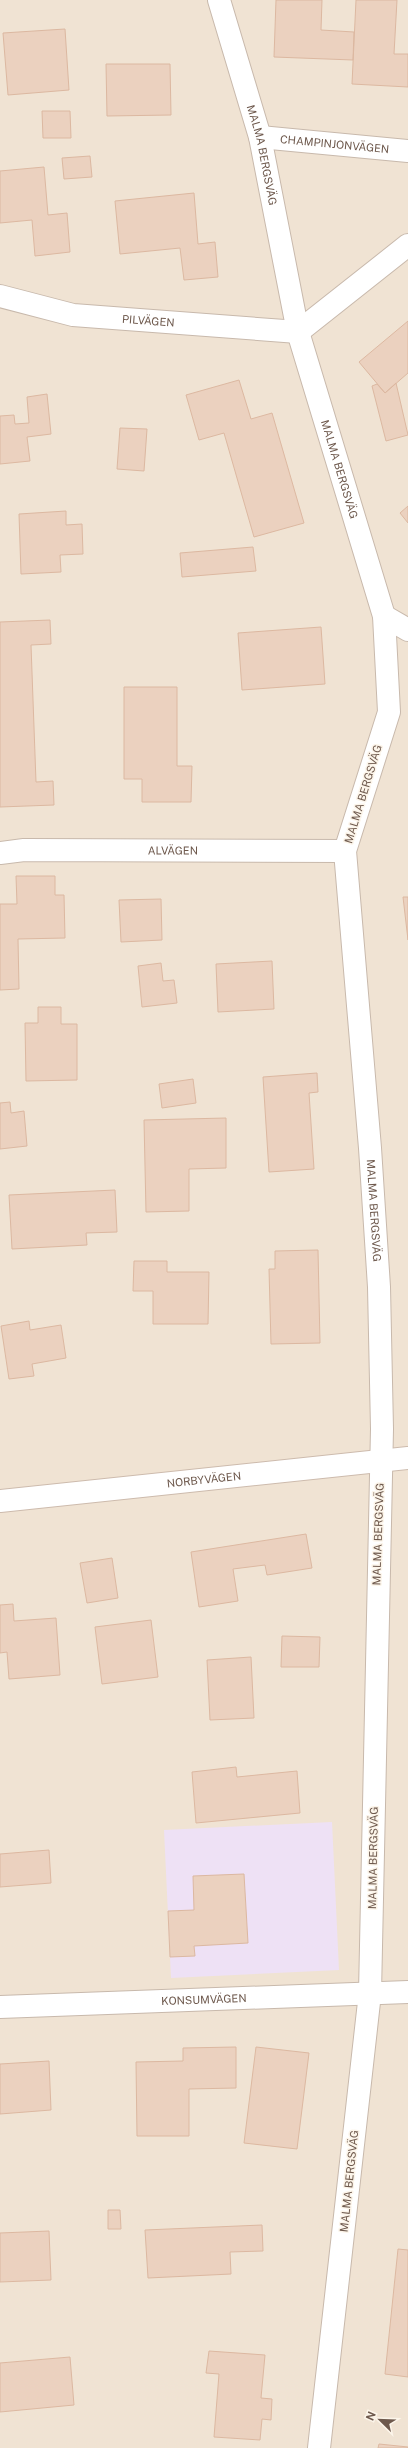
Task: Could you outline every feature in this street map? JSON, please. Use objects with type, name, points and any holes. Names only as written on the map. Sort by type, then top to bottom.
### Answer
[{"type":"street","name":"MALMA BERGSVÄG","points":[[219,0],[260,137],[298,332],[384,616],[389,712],[345,850],[378,1280],[380,1461],[370,1993],[319,2448]]},
{"type":"street","name":"CHAMPINJONVÄGEN","points":[[260,137],[408,151]]},
{"type":"street","points":[[298,332],[408,245]]},
{"type":"street","name":"PILVÄGEN","points":[[0,296],[73,315],[298,332]]},
{"type":"street","points":[[384,616],[408,630]]},
{"type":"street","name":"ALVÄGEN","points":[[0,853],[24,850],[345,850]]},
{"type":"street","name":"NORBYVÄGEN","points":[[0,1501],[408,1458]]},
{"type":"street","name":"KONSUMVÄGEN","points":[[0,2007],[408,1992]]},
{"type":"shaded area","points":[[0,0],[408,0],[408,2448],[0,2448]]},
{"type":"shaded area","points":[[332,1822],[339,1970],[171,1978],[164,1830]]},
{"type":"building","points":[[276,0],[322,0],[321,30],[354,32],[353,60],[274,57]]},
{"type":"building","points":[[356,0],[397,0],[394,54],[408,54],[408,87],[352,84]]},
{"type":"building","points":[[65,29],[69,90],[8,95],[3,33]]},
{"type":"building","points":[[106,64],[170,64],[171,115],[107,116]]},
{"type":"building","points":[[42,111],[70,111],[71,138],[43,138]]},
{"type":"building","points":[[90,156],[92,177],[64,179],[62,158]]},
{"type":"building","points":[[44,167],[48,215],[67,213],[70,252],[35,256],[32,220],[0,223],[0,171]]},
{"type":"building","points":[[194,193],[198,244],[215,242],[218,277],[184,280],[180,248],[120,254],[115,201]]},
{"type":"building","points":[[408,321],[408,373],[385,393],[359,362]]},
{"type":"building","points":[[239,380],[251,419],[272,413],[304,523],[254,537],[224,433],[199,440],[186,395]]},
{"type":"building","points":[[396,383],[408,435],[386,441],[372,386],[377,384],[385,393]]},
{"type":"building","points":[[47,394],[51,434],[27,437],[30,461],[0,464],[0,416],[14,415],[15,424],[29,423],[27,397]]},
{"type":"building","points":[[120,428],[147,429],[144,471],[117,469]]},
{"type":"building","points":[[408,506],[408,523],[400,513]]},
{"type":"building","points":[[66,511],[66,525],[82,524],[83,554],[60,555],[61,572],[21,574],[19,514]]},
{"type":"building","points":[[253,547],[256,571],[182,577],[180,553]]},
{"type":"building","points":[[50,620],[51,644],[31,645],[36,782],[53,781],[54,805],[0,807],[0,622]]},
{"type":"building","points":[[321,627],[325,684],[242,690],[238,633]]},
{"type":"building","points":[[124,687],[177,687],[177,766],[192,766],[191,802],[142,802],[142,779],[124,779]]},
{"type":"building","points":[[16,876],[55,876],[55,895],[64,895],[65,938],[18,939],[19,989],[0,990],[0,904],[17,904]]},
{"type":"building","points":[[403,897],[408,897],[408,940]]},
{"type":"building","points":[[161,899],[162,940],[121,942],[119,900]]},
{"type":"building","points":[[272,961],[274,1009],[218,1012],[216,964]]},
{"type":"building","points":[[161,963],[163,981],[174,980],[177,1003],[142,1007],[138,966]]},
{"type":"building","points":[[38,1007],[61,1007],[61,1024],[77,1024],[77,1080],[26,1081],[25,1023],[38,1023]]},
{"type":"building","points":[[317,1073],[318,1092],[309,1093],[314,1169],[269,1172],[263,1077]]},
{"type":"building","points":[[193,1079],[196,1103],[162,1108],[159,1084]]},
{"type":"building","points":[[10,1102],[11,1113],[24,1111],[27,1146],[0,1149],[0,1103]]},
{"type":"building","points":[[226,1118],[226,1168],[189,1169],[189,1211],[146,1212],[144,1120]]},
{"type":"building","points":[[115,1190],[117,1232],[86,1233],[87,1245],[12,1249],[9,1195]]},
{"type":"building","points":[[318,1250],[320,1343],[271,1344],[269,1269],[275,1269],[275,1251]]},
{"type":"building","points":[[134,1261],[167,1261],[167,1272],[209,1272],[208,1324],[153,1324],[153,1291],[133,1291]]},
{"type":"building","points":[[29,1321],[30,1330],[61,1325],[66,1358],[32,1364],[34,1376],[9,1379],[1,1326]]},
{"type":"building","points":[[306,1534],[312,1568],[267,1575],[265,1565],[233,1569],[238,1601],[199,1607],[191,1552]]},
{"type":"building","points":[[112,1558],[118,1598],[87,1603],[80,1563]]},
{"type":"building","points":[[13,1604],[14,1621],[56,1618],[60,1675],[9,1679],[7,1652],[0,1653],[0,1605]]},
{"type":"building","points":[[151,1620],[158,1677],[102,1684],[95,1627]]},
{"type":"building","points":[[282,1636],[320,1637],[319,1667],[281,1667]]},
{"type":"building","points":[[251,1657],[254,1718],[210,1720],[207,1660]]},
{"type":"building","points":[[236,1767],[237,1777],[297,1771],[300,1813],[196,1823],[192,1772]]},
{"type":"building","points":[[49,1850],[51,1883],[0,1887],[0,1854]]},
{"type":"building","points":[[244,1874],[248,1943],[194,1946],[195,1956],[170,1957],[168,1911],[194,1910],[193,1876]]},
{"type":"building","points":[[236,2047],[236,2088],[189,2089],[189,2136],[137,2136],[136,2062],[183,2061],[183,2048]]},
{"type":"building","points":[[256,2047],[309,2053],[297,2149],[244,2143]]},
{"type":"building","points":[[49,2061],[51,2110],[0,2114],[0,2064]]},
{"type":"building","points":[[108,2210],[120,2210],[121,2229],[108,2229]]},
{"type":"building","points":[[262,2225],[263,2251],[230,2252],[231,2274],[148,2278],[145,2230]]},
{"type":"building","points":[[49,2231],[51,2280],[0,2282],[0,2233]]},
{"type":"building","points":[[398,2249],[408,2250],[408,2377],[385,2374]]},
{"type":"building","points":[[209,2351],[265,2355],[261,2398],[272,2399],[271,2420],[262,2419],[260,2440],[214,2437],[219,2374],[206,2373]]},
{"type":"building","points":[[70,2357],[74,2405],[0,2412],[0,2363]]},
{"type":"building","points":[[379,2444],[408,2447],[408,2448],[378,2448]]}]
